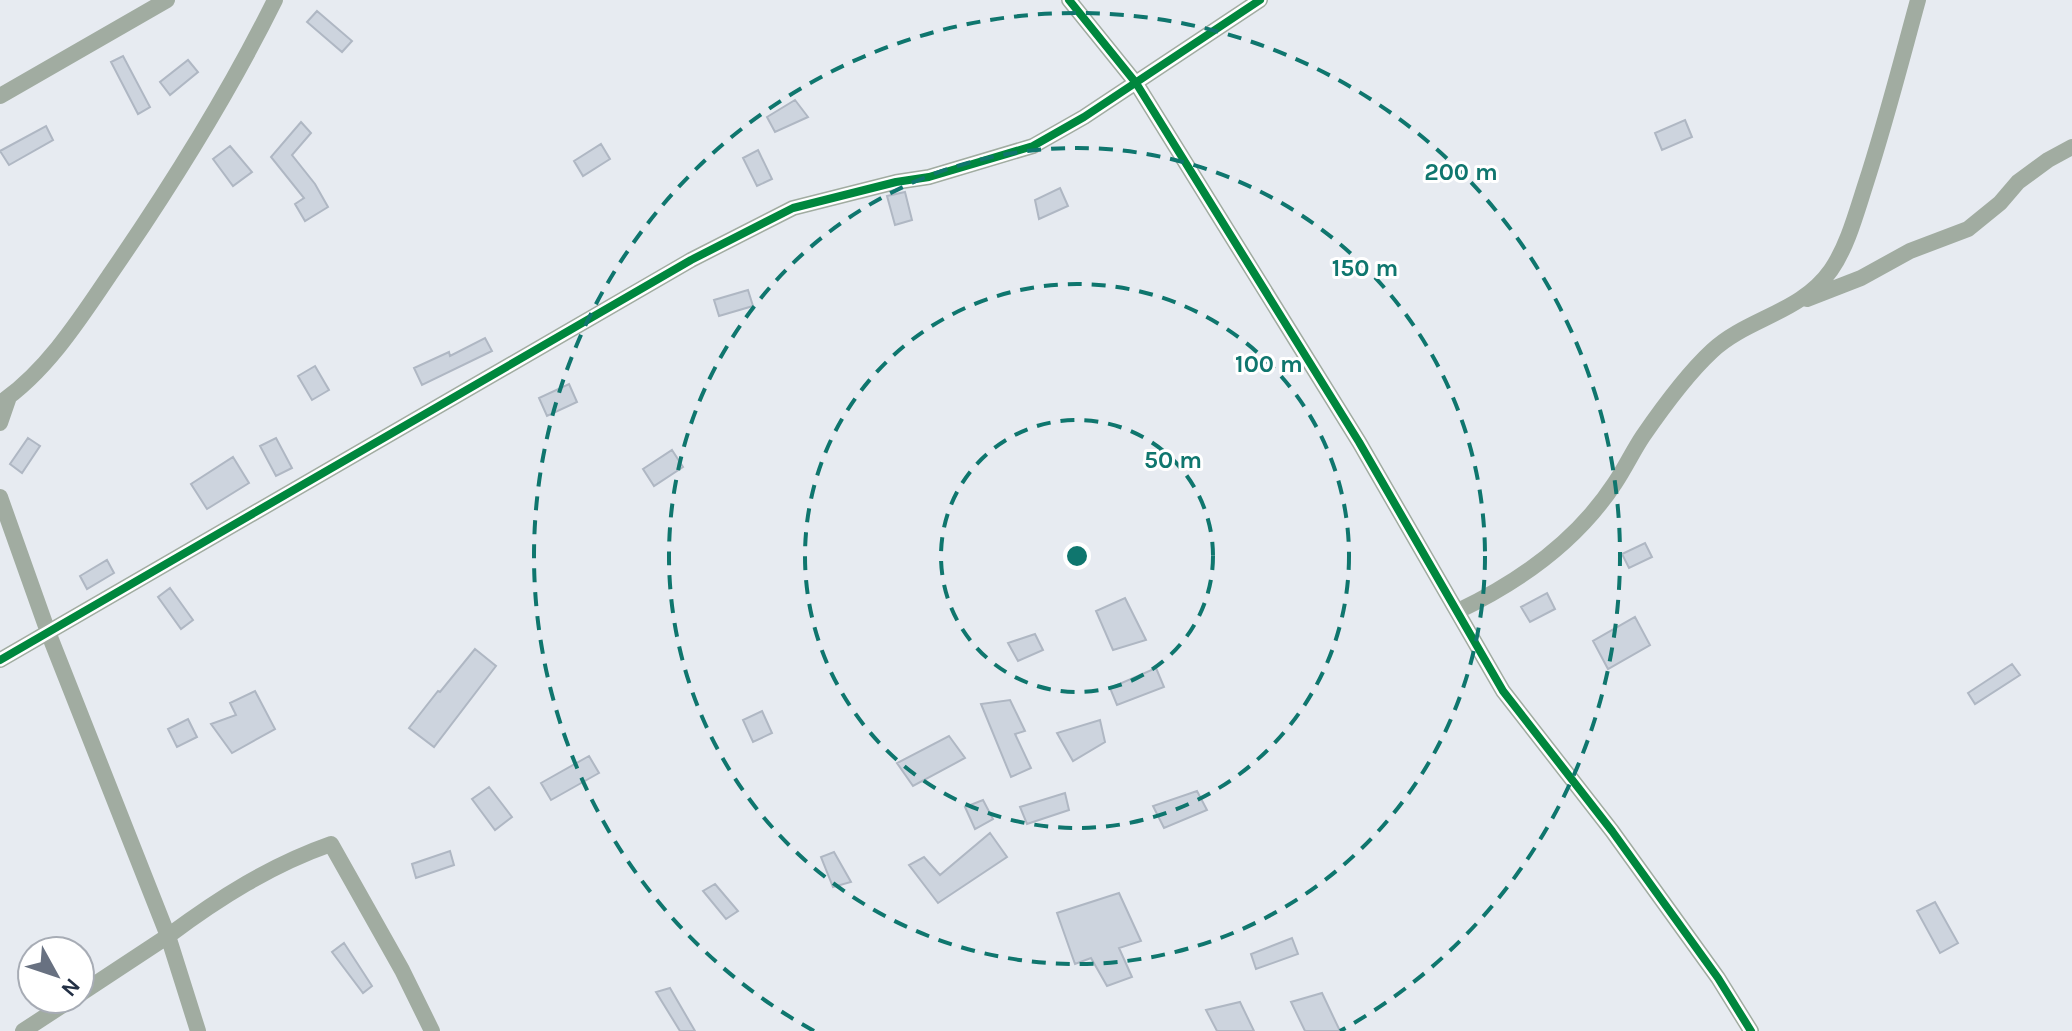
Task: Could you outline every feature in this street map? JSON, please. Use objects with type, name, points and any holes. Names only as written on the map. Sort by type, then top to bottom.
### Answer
[{"type":"street","points":[[0,96],[167,0]]},
{"type":"street","points":[[0,423],[5,400],[54,352],[138,234],[243,66],[275,0]]},
{"type":"street","points":[[1069,0],[1136,83],[1359,442],[1503,691],[1612,831],[1718,978],[1751,1031]]},
{"type":"street","points":[[0,660],[691,260],[793,208],[896,182],[929,177],[1033,146],[1084,117],[1260,0]]},
{"type":"street","points":[[1798,303],[1831,271],[1853,222],[1881,136],[1918,0]]},
{"type":"street","points":[[1458,611],[1552,554],[1584,523],[1615,484],[1643,437],[1679,389],[1712,351],[1737,332],[1861,278],[1910,251],[1968,229],[2000,203],[2018,182],[2072,147]]},
{"type":"street","points":[[0,497],[48,632],[168,936],[198,1031]]},
{"type":"street","points":[[96,983],[222,897],[294,856],[331,844],[402,970],[432,1031]]},
{"type":"street","points":[[23,1031],[48,1015]]},
{"type":"building","points":[[317,11],[352,41],[342,52],[307,22]]},
{"type":"building","points":[[123,56],[150,107],[138,114],[111,62]]},
{"type":"building","points":[[188,60],[198,72],[170,95],[160,82]]},
{"type":"building","points":[[795,100],[808,117],[775,132],[767,117]]},
{"type":"building","points":[[1685,120],[1692,137],[1662,150],[1655,133]]},
{"type":"building","points":[[301,122],[311,133],[292,155],[315,184],[328,207],[305,221],[295,204],[304,198],[271,157]]},
{"type":"building","points":[[46,126],[53,140],[9,165],[0,151]]},
{"type":"building","points":[[601,144],[610,159],[583,176],[574,161]]},
{"type":"building","points":[[230,146],[252,172],[233,186],[213,159]]},
{"type":"building","points":[[758,150],[772,179],[757,186],[743,158]]},
{"type":"building","points":[[1060,188],[1068,206],[1039,219],[1035,200]]},
{"type":"building","points":[[905,192],[912,220],[895,225],[887,196]]},
{"type":"building","points":[[748,290],[753,306],[719,316],[714,300]]},
{"type":"building","points":[[485,338],[492,351],[422,385],[414,368],[449,352],[450,356]]},
{"type":"building","points":[[315,366],[329,390],[312,400],[298,376]]},
{"type":"building","points":[[569,384],[577,402],[547,416],[539,398]]},
{"type":"building","points":[[28,438],[40,446],[22,473],[10,464]]},
{"type":"building","points":[[276,438],[292,468],[276,476],[260,446]]},
{"type":"building","points":[[672,450],[683,467],[654,486],[643,469]]},
{"type":"building","points":[[233,457],[249,483],[207,509],[191,484]]},
{"type":"building","points":[[1645,543],[1652,557],[1629,568],[1622,554]]},
{"type":"building","points":[[107,560],[114,573],[87,589],[80,576]]},
{"type":"building","points":[[170,588],[193,620],[181,629],[158,597]]},
{"type":"building","points":[[1547,593],[1555,609],[1530,622],[1521,607]]},
{"type":"building","points":[[1125,598],[1146,640],[1113,650],[1096,611]]},
{"type":"building","points":[[1635,617],[1650,645],[1608,669],[1593,641]]},
{"type":"building","points":[[1035,634],[1043,650],[1018,661],[1008,643]]},
{"type":"building","points":[[475,649],[496,666],[434,747],[409,728]]},
{"type":"building","points":[[2012,664],[2020,675],[1975,704],[1968,693]]},
{"type":"building","points":[[1156,668],[1164,687],[1117,705],[1110,688]]},
{"type":"building","points":[[255,691],[275,729],[232,753],[211,724],[236,715],[230,703]]},
{"type":"building","points":[[1010,700],[1025,731],[1015,734],[1031,768],[1011,777],[981,704]]},
{"type":"building","points":[[762,711],[772,733],[753,742],[743,720]]},
{"type":"building","points":[[188,719],[197,737],[177,747],[168,729]]},
{"type":"building","points":[[1100,720],[1105,742],[1073,761],[1057,733]]},
{"type":"building","points":[[949,736],[965,758],[913,786],[897,763]]},
{"type":"building","points":[[589,756],[599,773],[551,800],[541,783]]},
{"type":"building","points":[[489,787],[512,817],[495,830],[472,799]]},
{"type":"building","points":[[1197,791],[1207,810],[1164,828],[1153,806]]},
{"type":"building","points":[[1065,793],[1069,810],[1027,824],[1020,807]]},
{"type":"building","points":[[983,800],[993,819],[975,829],[965,807]]},
{"type":"building","points":[[990,833],[1007,857],[938,903],[909,865],[924,857],[940,875]]},
{"type":"building","points":[[450,851],[454,865],[416,878],[412,864]]},
{"type":"building","points":[[834,852],[851,882],[833,887],[821,857]]},
{"type":"building","points":[[715,884],[738,911],[726,919],[703,891]]},
{"type":"building","points":[[1119,893],[1141,941],[1119,948],[1132,977],[1107,986],[1091,958],[1075,964],[1057,913]]},
{"type":"building","points":[[1935,902],[1958,943],[1940,953],[1917,911]]},
{"type":"building","points":[[1292,938],[1298,954],[1256,969],[1251,954]]},
{"type":"building","points":[[344,943],[372,986],[363,993],[332,952]]},
{"type":"building","points":[[670,988],[695,1031],[680,1031],[656,992]]},
{"type":"building","points":[[1322,993],[1340,1031],[1305,1031],[1291,1002]]},
{"type":"building","points":[[1240,1002],[1254,1031],[1217,1031],[1206,1010]]},
{"type":"cycle path","points":[[1069,0],[1136,83],[1359,442],[1503,691],[1612,831],[1718,978],[1751,1031]]},
{"type":"cycle path","points":[[0,660],[691,260],[793,208],[896,182],[929,177],[1033,146],[1084,117],[1260,0]]}]
